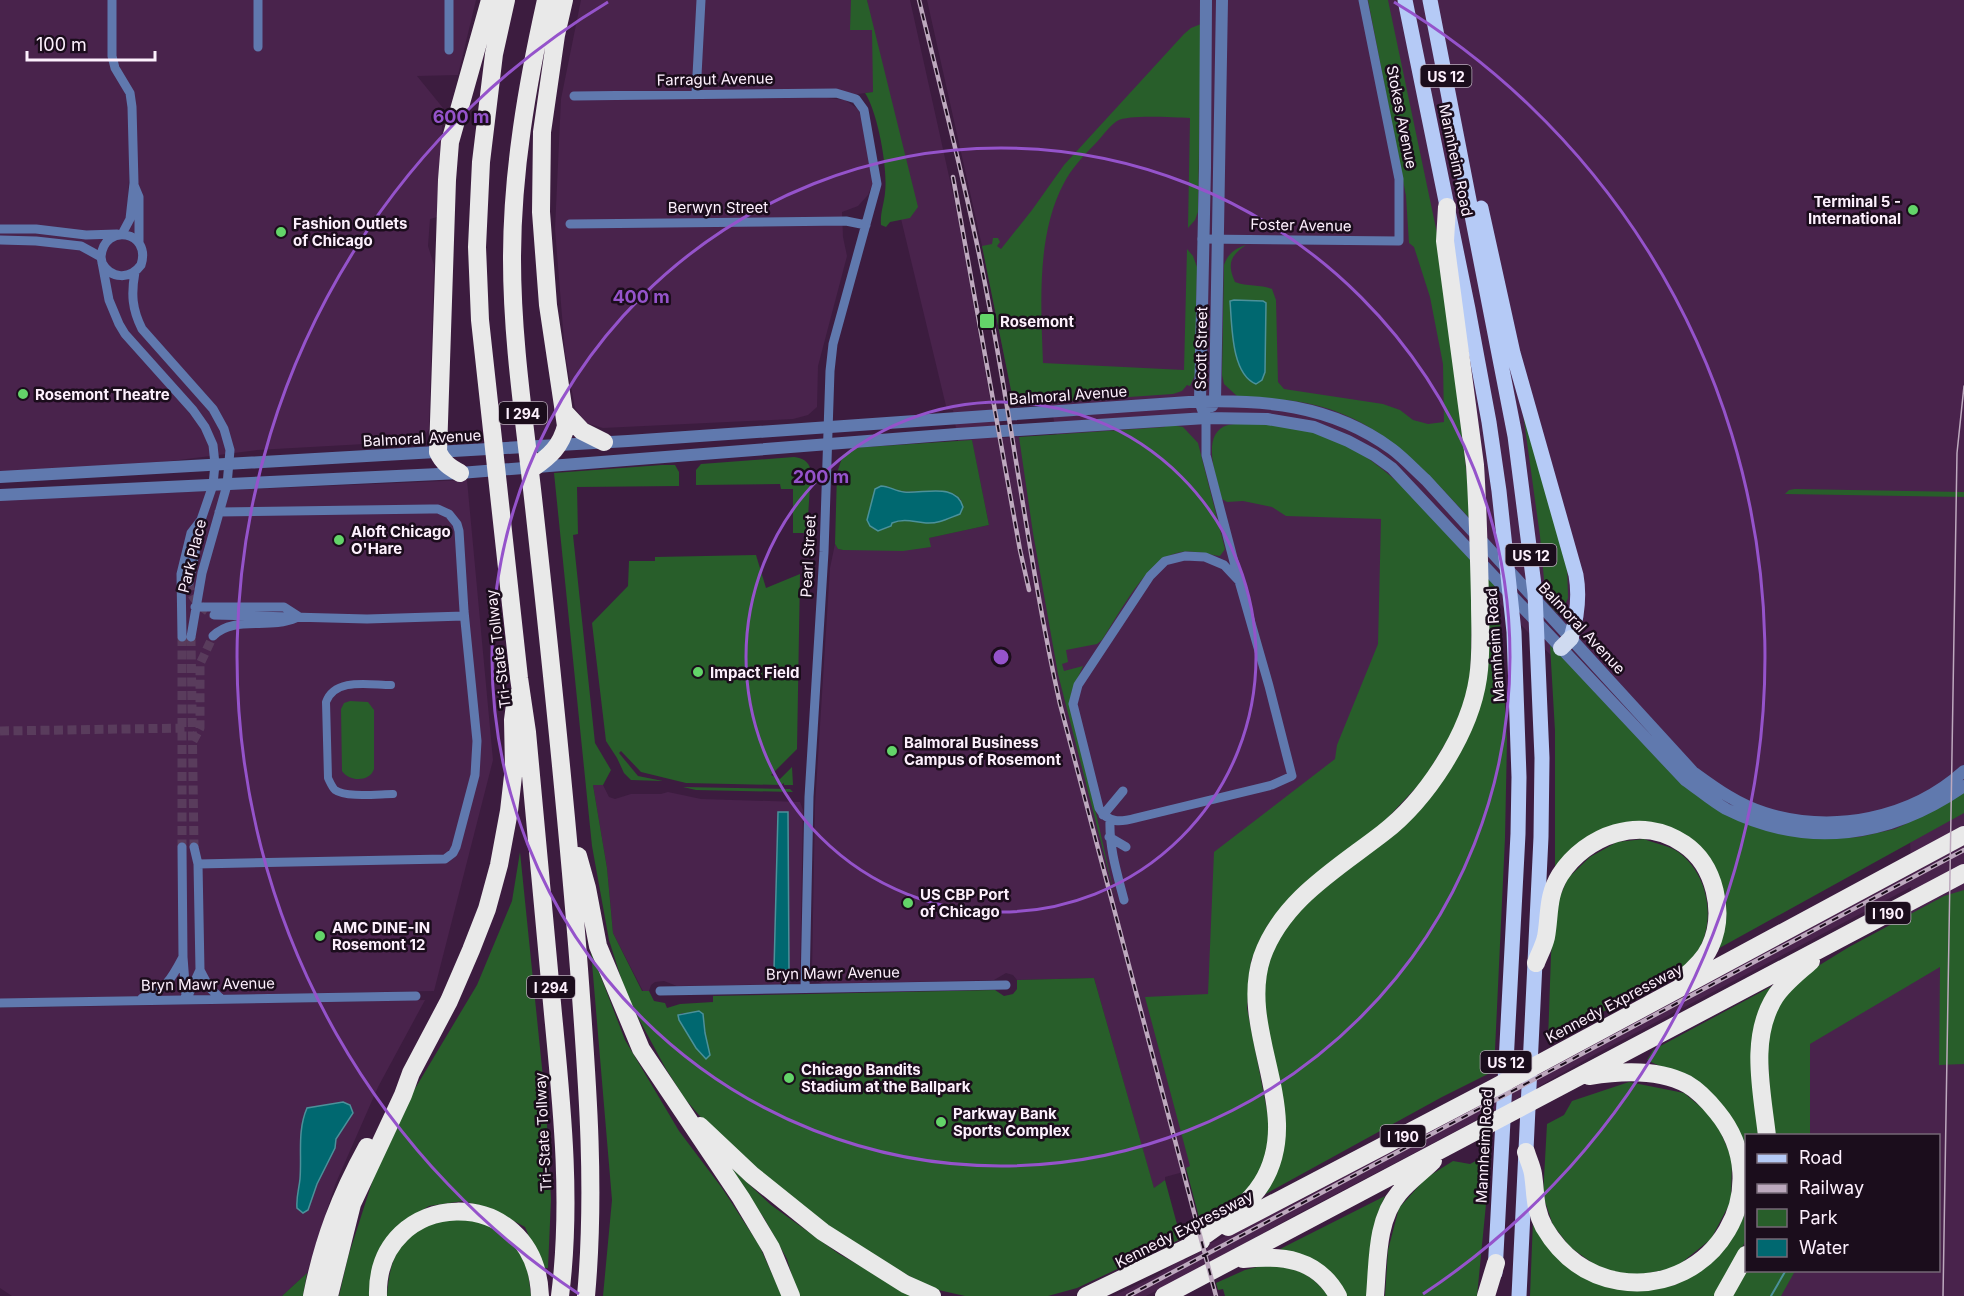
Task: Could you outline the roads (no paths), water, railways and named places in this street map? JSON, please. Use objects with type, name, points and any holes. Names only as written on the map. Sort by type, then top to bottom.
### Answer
[{"type":"highway","points":[[463,472],[449,467],[438,452],[447,180],[450,142],[490,0]]},
{"type":"highway","name":"Tri-State Tollway","points":[[506,0],[494,54],[484,141],[477,247],[480,320],[529,756],[560,1083],[566,1174],[564,1268],[560,1296]]},
{"type":"highway","name":"I 294","points":[[546,0],[523,116],[512,258],[515,347],[568,826],[591,1123],[591,1198],[586,1296]]},
{"type":"highway","points":[[534,467],[554,452],[566,426],[548,304],[541,212],[542,132],[556,35],[564,0]]},
{"type":"highway","points":[[1191,1245],[1243,1205],[1262,1184],[1276,1146],[1275,1108],[1272,1085],[1261,1042],[1256,988],[1257,974],[1273,935],[1283,918],[1321,880],[1386,830],[1409,808],[1441,769],[1472,705],[1478,678],[1481,643],[1477,498],[1475,465],[1445,241],[1447,207]]},
{"type":"highway","points":[[566,414],[582,431],[604,442]]},
{"type":"highway","points":[[312,1296],[318,1263],[345,1187],[411,1073],[449,1001],[487,909],[499,865],[509,811],[514,767],[513,720],[519,678]]},
{"type":"highway","points":[[568,826],[587,888],[598,946],[641,1049],[741,1198],[771,1248],[791,1296]]},
{"type":"highway","points":[[1536,963],[1546,938],[1552,891],[1569,863],[1590,844],[1604,836],[1633,830],[1653,831],[1684,844],[1704,866],[1716,896],[1718,913],[1710,946],[1703,958],[1683,978],[1614,1023]]},
{"type":"highway","name":"Kennedy Expressway","points":[[1086,1296],[1300,1190],[1964,835]]},
{"type":"highway","name":"I 190","points":[[1164,1296],[1964,873]]},
{"type":"highway","points":[[1940,885],[1964,879]]},
{"type":"highway","points":[[1767,1134],[1760,1073],[1760,1043],[1766,1017],[1775,997],[1794,976],[1836,940]]},
{"type":"highway","points":[[329,1296],[352,1204],[411,1073]]},
{"type":"highway","points":[[1526,1152],[1533,1173],[1534,1200],[1543,1225],[1572,1262],[1605,1279],[1648,1283],[1672,1279],[1713,1252],[1731,1225],[1741,1196],[1741,1167],[1737,1146],[1726,1123],[1707,1099],[1688,1085],[1661,1076],[1646,1074],[1607,1073],[1570,1082]]},
{"type":"highway","points":[[673,1099],[752,1175],[823,1232],[904,1284],[932,1296]]},
{"type":"highway","points":[[1375,1296],[1380,1242],[1390,1207],[1399,1194],[1442,1151]]},
{"type":"highway","points":[[378,1296],[378,1285],[386,1256],[395,1241],[406,1230],[442,1212],[465,1210],[486,1215],[517,1235],[528,1248],[534,1262],[540,1296]]},
{"type":"highway","points":[[1236,1259],[1274,1256],[1290,1258],[1321,1275],[1334,1288],[1338,1296]]},
{"type":"highway","points":[[1723,1296],[1745,1257]]},
{"type":"highway","points":[[1486,1296],[1496,1263]]},
{"type":"main road","points":[[1399,0],[1409,21]]},
{"type":"main road","name":"Mannheim Road","points":[[1405,0],[1489,422],[1506,544],[1514,632],[1519,777],[1516,889],[1494,1296]]},
{"type":"main road","name":"Mannheim Road","points":[[1430,0],[1515,436],[1535,593],[1542,758],[1536,963],[1520,1296]]},
{"type":"main road","points":[[1460,152],[1475,180],[1513,353],[1572,558],[1579,591],[1575,623],[1562,642]]},
{"type":"street","points":[[0,229],[36,229],[86,235],[121,235],[134,238],[143,251],[141,265],[135,272],[116,276],[106,268],[102,260],[102,250],[108,240],[121,235],[130,219],[134,183],[132,101],[112,56],[112,0]]},
{"type":"street","points":[[258,0],[258,47]]},
{"type":"street","points":[[449,0],[449,50]]},
{"type":"street","points":[[696,94],[701,0]]},
{"type":"street","name":"Scott Street","points":[[1206,0],[1200,401],[1206,418]]},
{"type":"street","name":"Scott Street","points":[[1206,418],[1215,401],[1222,0]]},
{"type":"street","name":"Stokes Avenue","points":[[1364,0],[1399,179],[1399,241]]},
{"type":"street","name":"Farragut Avenue","points":[[574,96],[836,93],[855,99]]},
{"type":"street","name":"Pearl Street","points":[[805,988],[809,796],[824,552],[830,371],[833,344],[877,184],[864,110],[855,99]]},
{"type":"street","points":[[134,183],[139,197],[139,243]]},
{"type":"street","name":"Berwyn Street","points":[[570,224],[846,221],[866,225]]},
{"type":"street","name":"Foster Avenue","points":[[1202,239],[1399,241]]},
{"type":"street","points":[[0,240],[81,246],[102,260]]},
{"type":"street","name":"Park Place","points":[[102,260],[109,300],[119,324],[125,334],[200,418],[213,446],[215,464],[213,486],[201,520],[191,533],[181,574],[186,637],[231,463]]},
{"type":"street","points":[[135,272],[131,298],[137,319],[149,339],[213,409],[228,441],[231,463]]},
{"type":"street","name":"Balmoral Avenue","points":[[554,452],[604,442],[1200,401],[1296,406],[1344,421],[1366,432],[1393,450],[1426,480],[1554,619],[1562,642],[1684,780],[1724,808],[1769,825],[1808,832],[1856,832],[1892,824],[1936,805],[1964,786]]},
{"type":"street","points":[[1106,818],[1122,822],[1272,785],[1292,776],[1206,455],[1206,418]]},
{"type":"street","name":"Balmoral Avenue","points":[[0,477],[464,451],[554,452],[628,458],[1206,418],[1294,422],[1332,433],[1374,455],[1392,468],[1466,546],[1693,772],[1728,796],[1763,813],[1807,821],[1855,820],[1892,813],[1920,801],[1944,788],[1964,771]]},
{"type":"street","points":[[0,495],[213,486],[534,467]]},
{"type":"street","points":[[198,864],[445,859],[453,853],[475,775],[477,741],[464,614],[459,531],[453,518],[444,511],[430,509],[219,512]]},
{"type":"street","points":[[189,582],[201,520]]},
{"type":"street","points":[[1124,900],[1106,818],[1099,808],[1073,704],[1078,685],[1150,576],[1165,561],[1185,556],[1205,557],[1224,564],[1239,581]]},
{"type":"street","points":[[195,607],[284,607],[298,616]]},
{"type":"street","points":[[214,615],[357,619],[464,614]]},
{"type":"street","points":[[213,636],[230,626],[284,623],[298,616]]},
{"type":"street","points":[[391,685],[342,685],[329,693],[326,702],[328,778],[335,790],[345,794],[393,794]]},
{"type":"street","points":[[1106,818],[1123,790]]},
{"type":"street","points":[[1109,837],[1126,847]]},
{"type":"street","points":[[182,847],[183,957],[186,1000]]},
{"type":"street","points":[[194,847],[198,864],[200,970],[208,987],[221,999]]},
{"type":"street","points":[[182,890],[198,864]]},
{"type":"street","points":[[131,1001],[150,996],[166,986],[183,957]]},
{"type":"street","points":[[186,1000],[200,970]]},
{"type":"street","name":"Bryn Mawr Avenue","points":[[660,992],[1006,985]]},
{"type":"street","name":"Bryn Mawr Avenue","points":[[0,1003],[416,996]]},
{"type":"water","points":[[1230,301],[1266,303],[1265,372],[1262,380],[1256,384],[1248,379],[1237,360]]},
{"type":"water","points":[[881,486],[904,492],[947,492],[954,494],[963,507],[960,514],[940,522],[901,521],[878,531],[870,526],[867,520],[875,489]]},
{"type":"water","points":[[778,812],[788,812],[789,970],[774,970]]},
{"type":"water","points":[[699,1011],[703,1014],[710,1055],[706,1059],[696,1048],[678,1015]]},
{"type":"water","points":[[343,1102],[350,1105],[353,1113],[336,1139],[335,1148],[317,1184],[308,1210],[303,1213],[297,1208],[297,1200],[301,1134],[307,1108]]},
{"type":"waterway","points":[[1771,1296],[1785,1272]]},
{"type":"tunnel","points":[[189,582],[191,593],[197,602],[214,615]]},
{"type":"tunnel","points":[[193,741],[200,728],[200,664],[213,636]]},
{"type":"tunnel","points":[[182,637],[182,847]]},
{"type":"tunnel","points":[[191,637],[194,847]]},
{"type":"tunnel","points":[[0,731],[187,728]]},
{"type":"tram line","points":[[1943,1296],[1957,453],[1964,386]]},
{"type":"railway","points":[[919,0],[983,271],[1040,606],[1060,704],[1216,1296]]},
{"type":"railway","points":[[953,177],[1029,590]]},
{"type":"railway","points":[[1128,1296],[1964,850]]},
{"type":"place","name":"Terminal 5 - International","points":[[1913,210]]},
{"type":"place","name":"Fashion Outlets of Chicago","points":[[281,232]]},
{"type":"place","name":"Rosemont","points":[[987,321]]},
{"type":"place","name":"Rosemont Theatre","points":[[23,394]]},
{"type":"place","name":"Aloft Chicago O'Hare","points":[[339,540]]},
{"type":"place","name":"Impact Field","points":[[698,672]]},
{"type":"place","name":"Balmoral Business Campus of Rosemont","points":[[892,751]]},
{"type":"place","name":"US CBP Port of Chicago","points":[[908,903]]},
{"type":"place","name":"AMC DINE-IN Rosemont 12","points":[[320,936]]},
{"type":"place","name":"Chicago Bandits Stadium at the Ballpark","points":[[789,1078]]},
{"type":"place","name":"Parkway Bank Sports Complex","points":[[941,1122]]}]
